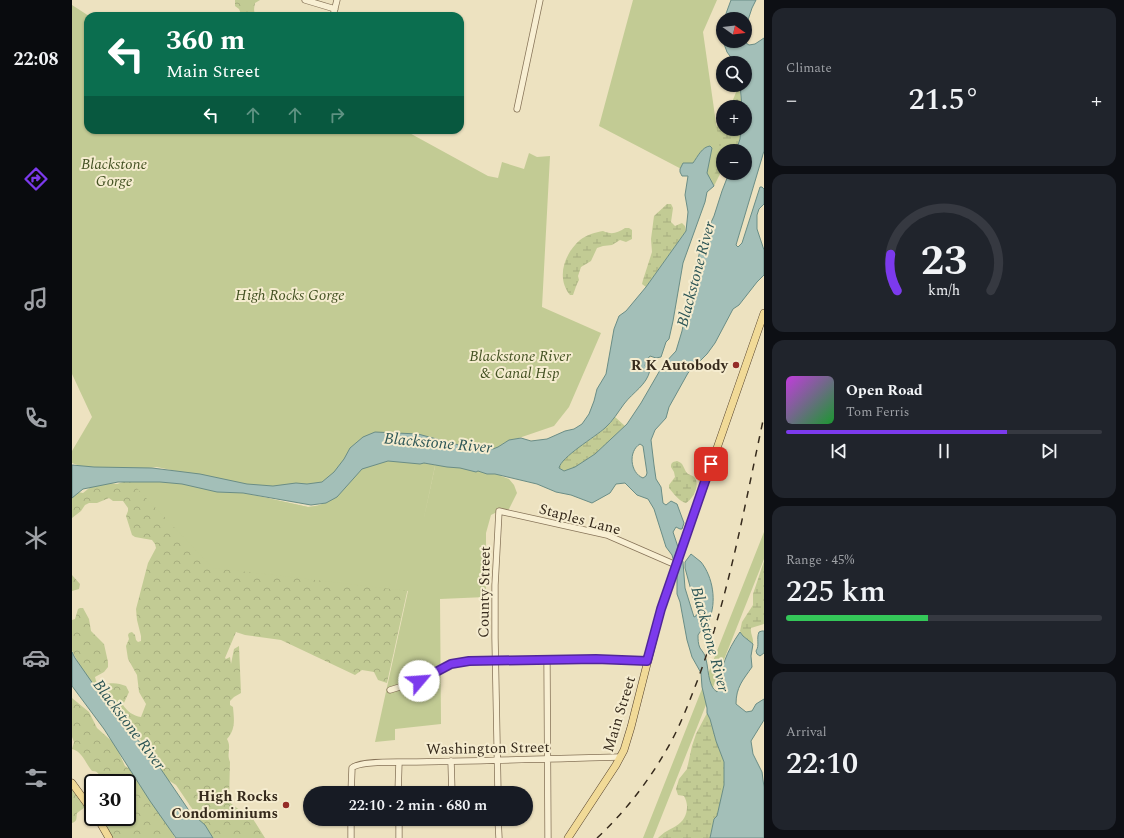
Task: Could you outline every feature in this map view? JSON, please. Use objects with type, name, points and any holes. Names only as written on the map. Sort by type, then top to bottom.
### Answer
[{"type":"main road","name":"Main Street","points":[[568,838],[607,780],[620,757],[631,727],[661,609],[673,574],[674,564],[682,546],[764,313]]},
{"type":"main road","points":[[72,783],[84,800]]},
{"type":"main road","points":[[102,826],[109,838]]},
{"type":"street","points":[[305,0],[335,9]]},
{"type":"street","points":[[334,12],[337,0]]},
{"type":"street","points":[[517,109],[540,0]]},
{"type":"street","name":"Staples Lane","points":[[499,511],[607,535],[674,564]]},
{"type":"street","name":"County Street","points":[[498,786],[495,584],[499,511]]},
{"type":"street","points":[[390,690],[419,681],[451,664],[469,661],[547,661],[596,659],[647,661]]},
{"type":"street","points":[[547,661],[548,838]]},
{"type":"street","name":"Washington Street","points":[[351,786],[351,770],[355,765],[399,762],[497,761],[620,757]]},
{"type":"street","points":[[451,761],[452,786]]},
{"type":"street","points":[[398,786],[399,762]]},
{"type":"street","points":[[351,826],[351,838]]},
{"type":"street","points":[[399,826],[399,838]]},
{"type":"street","points":[[498,826],[499,838]]},
{"type":"green space","points":[[235,0],[260,0],[255,3],[254,12],[240,12],[235,6]]},
{"type":"green space","points":[[633,0],[717,0],[703,32],[716,123],[716,136],[718,136],[719,144],[716,144],[716,168],[712,185],[599,126]]},
{"type":"green space","name":"High Rocks Gorge","points":[[72,5],[84,13],[84,134],[411,134],[488,176],[498,178],[502,162],[524,169],[529,153],[537,157],[550,156],[542,307],[601,333],[569,407],[554,426],[504,443],[488,455],[346,463],[312,496],[213,479],[157,467],[132,470],[102,469],[80,466],[72,463],[72,451],[92,417],[72,374]]},
{"type":"green space","points":[[736,92],[740,92],[741,100],[733,100]]},
{"type":"green space","points":[[716,127],[716,136],[740,136],[738,144],[716,144],[717,180],[714,186],[711,180],[708,138]]},
{"type":"green space","points":[[667,204],[671,204],[673,208],[671,222],[675,226],[682,223],[685,226],[686,231],[646,287],[642,284],[652,252],[651,239],[654,216]]},
{"type":"green space","points":[[625,228],[632,230],[632,239],[626,242],[620,240],[612,245],[597,248],[591,261],[581,267],[578,276],[579,280],[573,295],[570,295],[563,281],[563,274],[566,259],[574,246],[582,238],[591,234],[603,231],[614,233]]},
{"type":"green space","points":[[615,417],[625,426],[586,461],[569,470],[561,471],[559,467],[569,455],[602,430]]},
{"type":"green space","points":[[437,457],[494,465],[501,476],[509,479],[514,485],[517,493],[509,509],[503,509],[491,515],[486,533],[486,597],[440,599],[441,724],[395,729],[395,740],[375,742],[408,591],[213,568],[129,480],[179,481],[202,487],[248,494],[308,507],[318,506],[337,495],[355,468],[390,459],[435,465],[423,522]]},
{"type":"green space","points":[[413,461],[435,465],[387,683],[378,680],[374,672],[362,670],[355,675],[281,640],[245,635],[236,632],[225,658],[230,657],[231,664],[234,649],[239,646],[241,693],[230,701],[230,705],[233,707],[234,724],[227,739],[229,745],[230,762],[229,802],[241,811],[248,811],[265,838],[208,838],[193,810],[176,785],[168,780],[141,740],[125,724],[115,708],[102,697],[85,675],[72,651],[72,620],[75,619],[78,609],[83,608],[89,619],[91,631],[104,644],[108,662],[108,667],[104,672],[95,677],[96,681],[103,685],[115,683],[126,686],[129,692],[123,705],[130,713],[141,717],[146,704],[139,692],[137,675],[128,659],[126,646],[129,639],[128,635],[132,632],[138,642],[141,641],[136,609],[148,563],[156,548],[155,544],[152,540],[135,537],[132,535],[126,516],[128,508],[123,501],[113,501],[109,498],[97,503],[89,503],[72,518],[72,494],[78,492],[83,493],[93,485],[103,482],[117,484],[129,480],[202,487],[248,494],[308,507],[318,506]]},
{"type":"green space","points":[[677,461],[681,463],[687,473],[694,477],[697,485],[691,499],[686,503],[679,499],[669,488],[669,485],[675,477],[671,465],[673,462]]},
{"type":"green space","points":[[764,532],[764,559],[653,838],[643,838]]},
{"type":"green space","points":[[764,561],[764,624],[751,628],[753,644],[743,636],[740,631],[742,622],[753,605],[753,594]]},
{"type":"green space","points":[[72,575],[80,584],[79,589],[72,591]]},
{"type":"green space","points":[[72,698],[89,712],[97,728],[115,744],[125,766],[133,771],[135,774],[98,774],[92,771],[81,755],[76,750],[72,749],[74,742],[72,737]]},
{"type":"green space","points":[[707,713],[725,768],[721,800],[717,816],[714,819],[710,838],[658,838],[680,823],[685,817],[687,808],[686,800],[684,796],[678,795],[676,789],[679,779],[687,769],[696,734]]},
{"type":"green space","points":[[136,777],[141,786],[151,794],[175,838],[110,838],[103,826],[136,826]]},
{"type":"green space","points":[[76,787],[82,795],[84,794],[84,808],[77,813],[76,820],[72,823],[72,789]]},
{"type":"water","points":[[731,0],[756,0],[751,12],[727,12]]},
{"type":"water","name":"Blackstone River","points":[[764,38],[764,151],[736,245],[738,247],[742,243],[760,187],[762,187],[764,189],[764,204],[759,209],[757,215],[757,229],[764,250],[764,275],[739,305],[733,309],[715,343],[707,354],[688,373],[669,407],[666,418],[655,430],[651,440],[656,479],[661,487],[663,503],[666,505],[671,501],[677,504],[684,523],[682,529],[676,527],[673,532],[683,562],[685,588],[694,617],[696,616],[697,612],[685,568],[685,562],[691,554],[701,562],[711,582],[713,605],[708,622],[698,635],[698,640],[699,646],[706,660],[711,685],[717,692],[720,675],[725,660],[731,646],[740,632],[753,644],[751,656],[752,667],[739,688],[736,704],[746,712],[752,711],[756,704],[764,699],[764,720],[751,741],[753,754],[762,772],[764,787],[764,838],[710,838],[724,785],[724,762],[707,713],[701,673],[692,657],[687,640],[680,602],[677,594],[677,576],[672,555],[666,547],[654,509],[648,499],[637,495],[625,483],[616,484],[610,493],[592,503],[571,495],[556,492],[537,484],[495,474],[487,474],[478,471],[476,472],[460,468],[424,463],[420,464],[388,461],[362,469],[337,497],[326,503],[311,505],[243,493],[217,492],[182,484],[160,482],[118,482],[83,489],[72,498],[72,465],[152,468],[200,474],[247,484],[273,486],[296,483],[307,484],[322,482],[334,472],[350,448],[363,437],[375,432],[418,434],[470,448],[484,446],[493,449],[509,440],[521,438],[531,441],[547,439],[565,431],[574,429],[582,424],[589,414],[597,389],[606,374],[614,329],[619,316],[626,311],[646,287],[686,231],[688,212],[685,195],[688,176],[682,176],[680,169],[683,163],[693,163],[702,150],[710,146],[712,148],[707,173],[714,186],[707,192],[705,202],[683,263],[669,339],[666,342],[661,357],[656,358],[650,356],[646,361],[645,366],[650,370],[643,384],[624,404],[608,425],[566,458],[561,463],[559,468],[564,471],[575,467],[595,454],[627,424],[663,365],[676,351],[703,240],[714,216],[726,180],[752,180],[752,144],[738,144],[740,136],[752,136],[752,100],[741,100],[741,92],[752,92],[752,56],[730,56],[726,48],[752,48],[752,44]],"holes":[[[640,444],[643,446],[647,473],[643,478],[635,472],[633,467],[632,457],[636,447]]]},
{"type":"water","points":[[764,631],[764,653],[760,656],[756,651],[758,646],[758,635],[759,632]]},
{"type":"water","points":[[72,652],[112,711],[152,756],[190,812],[205,825],[213,838],[176,838],[136,779],[136,774],[133,774],[104,729],[72,686]]},
{"type":"railway","points":[[597,838],[629,804],[656,767],[672,740],[689,703],[719,615],[743,516],[764,416]]},
{"type":"place","name":"R K Autobody","points":[[736,365]]},
{"type":"place","name":"High Rocks Condominiums","points":[[286,805]]},
{"type":"route","points":[[419,681],[431,676],[451,664],[469,661],[547,661],[596,659],[647,661],[661,609],[711,464]]},
{"type":"park label","name":"Blackstone Gorge","points":[[114,172]]},
{"type":"park label","name":"Blackstone River & Canal Hsp","points":[[520,364]]}]
